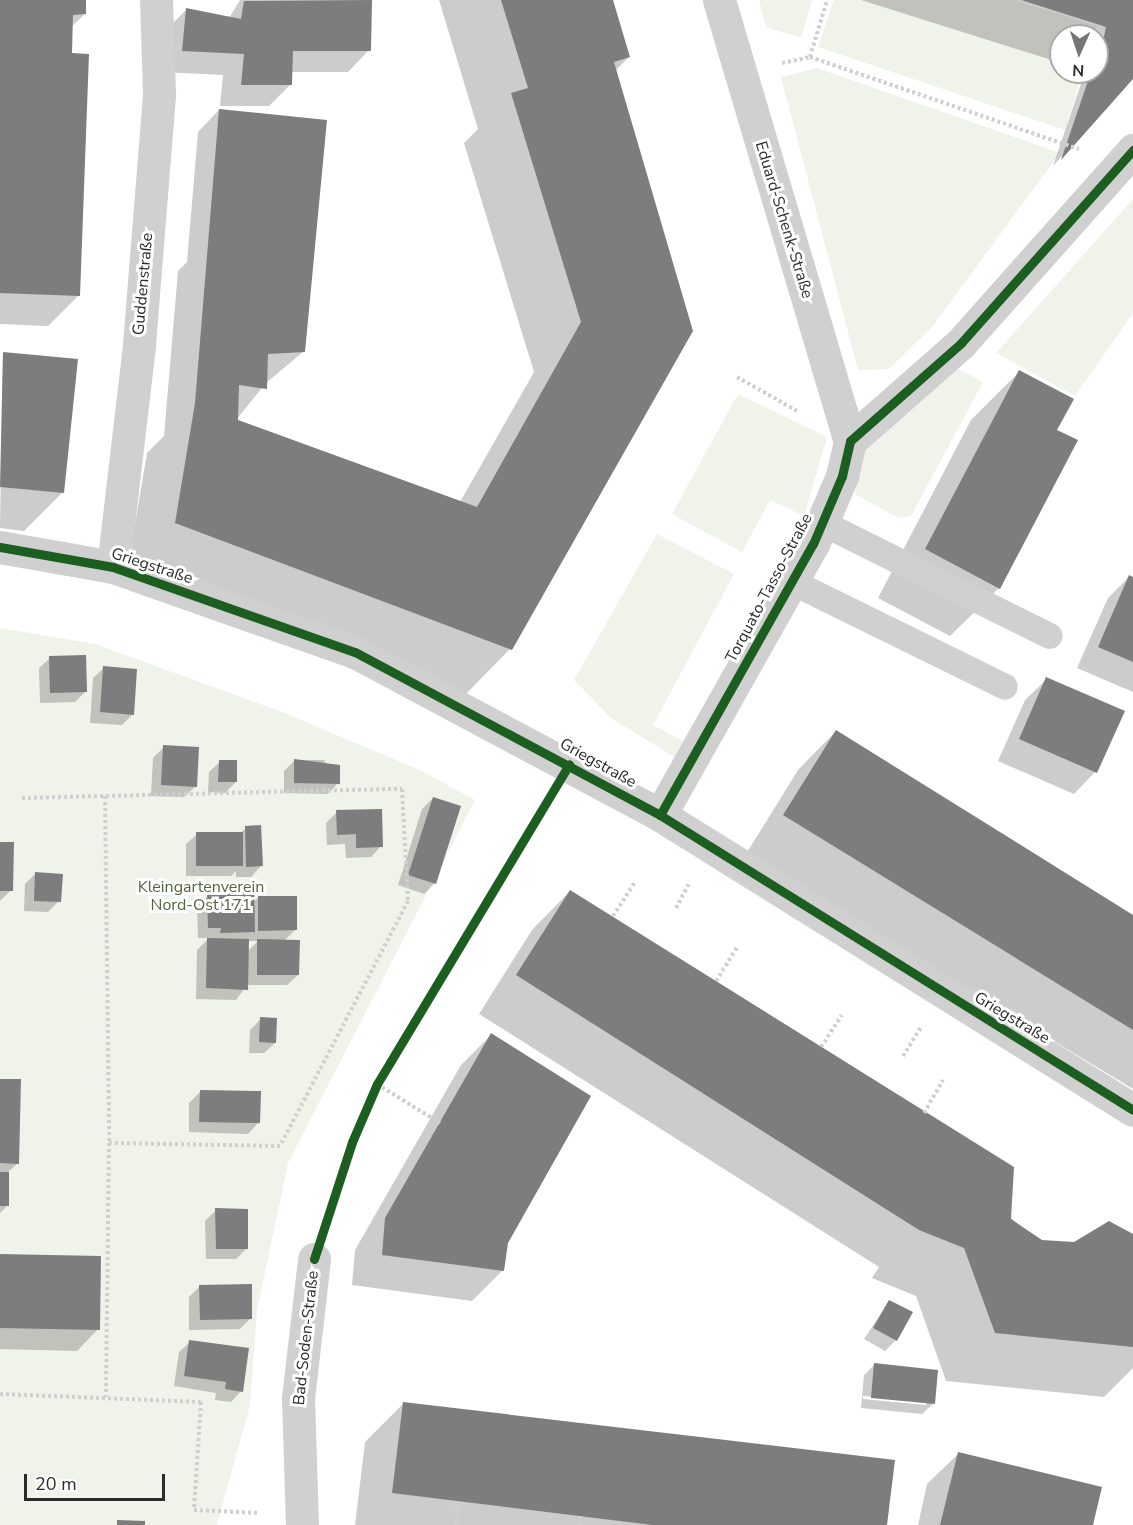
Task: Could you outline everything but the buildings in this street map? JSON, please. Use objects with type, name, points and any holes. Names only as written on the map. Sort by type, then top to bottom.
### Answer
[{"type":"street","name":"Guddenstraße","points":[[113,567],[158,105],[156,0]]},
{"type":"street","name":"Eduard-Schenk-Straße","points":[[719,0],[850,441]]},
{"type":"street","points":[[850,441],[961,344],[1133,150]]},
{"type":"street","name":"Torquato-Tasso-Straße","points":[[660,815],[792,582],[822,524],[850,441]]},
{"type":"street","name":"Griegstraße","points":[[0,547],[113,567],[355,652],[660,815],[1133,1110]]},
{"type":"street","name":"Bad-Soden-Straße","points":[[302,1520],[298,1398],[314,1259]]},
{"type":"lane","points":[[822,524],[1050,636]]},
{"type":"lane","points":[[792,582],[1005,687]]},
{"type":"path","points":[[810,57],[827,0]]},
{"type":"path","points":[[740,73],[810,57],[1083,151]]},
{"type":"path","points":[[22,798],[402,789],[408,901],[280,1146],[110,1143]]},
{"type":"path","points":[[105,796],[110,1143],[106,1397]]},
{"type":"path","points":[[613,916],[635,882]]},
{"type":"path","points":[[716,981],[737,947]]},
{"type":"path","points":[[821,1047],[842,1016]]},
{"type":"path","points":[[924,1113],[943,1080]]},
{"type":"path","points":[[377,1084],[440,1124]]},
{"type":"path","points":[[0,1394],[201,1402],[194,1509],[302,1520]]},
{"type":"path","points":[[456,1525],[459,1501]]},
{"type":"path","points":[[579,1525],[580,1516]]},
{"type":"green space","points":[[759,0],[812,0],[801,38],[766,27]]},
{"type":"green space","points":[[834,0],[1014,0],[1091,24],[1049,24],[1049,84],[1079,84],[1065,130],[818,47]]},
{"type":"green space","points":[[817,68],[1060,153],[931,328],[889,369],[858,370],[781,77]]},
{"type":"green space","points":[[1133,199],[1133,313],[1075,396],[996,353]]},
{"type":"green space","points":[[957,368],[983,382],[911,516],[899,518],[855,494],[861,455]]},
{"type":"green space","points":[[738,394],[827,437],[804,516],[770,500],[742,552],[672,514]]},
{"type":"green space","points":[[657,534],[734,574],[653,725],[685,742],[676,758],[611,718],[574,680]]},
{"type":"green space","name":"Kleingartenverein Nord-Ost 171","points":[[0,628],[95,644],[282,712],[422,771],[475,800],[288,1163],[257,1311],[250,1405],[217,1525],[0,1525]]},
{"type":"cycle path","points":[[660,815],[813,544],[842,476],[850,441],[961,343],[1133,150]]},
{"type":"cycle path","points":[[0,547],[113,567],[355,652],[660,815],[1133,1110]]},
{"type":"cycle path","points":[[314,1259],[352,1142],[377,1084],[569,764]]}]
